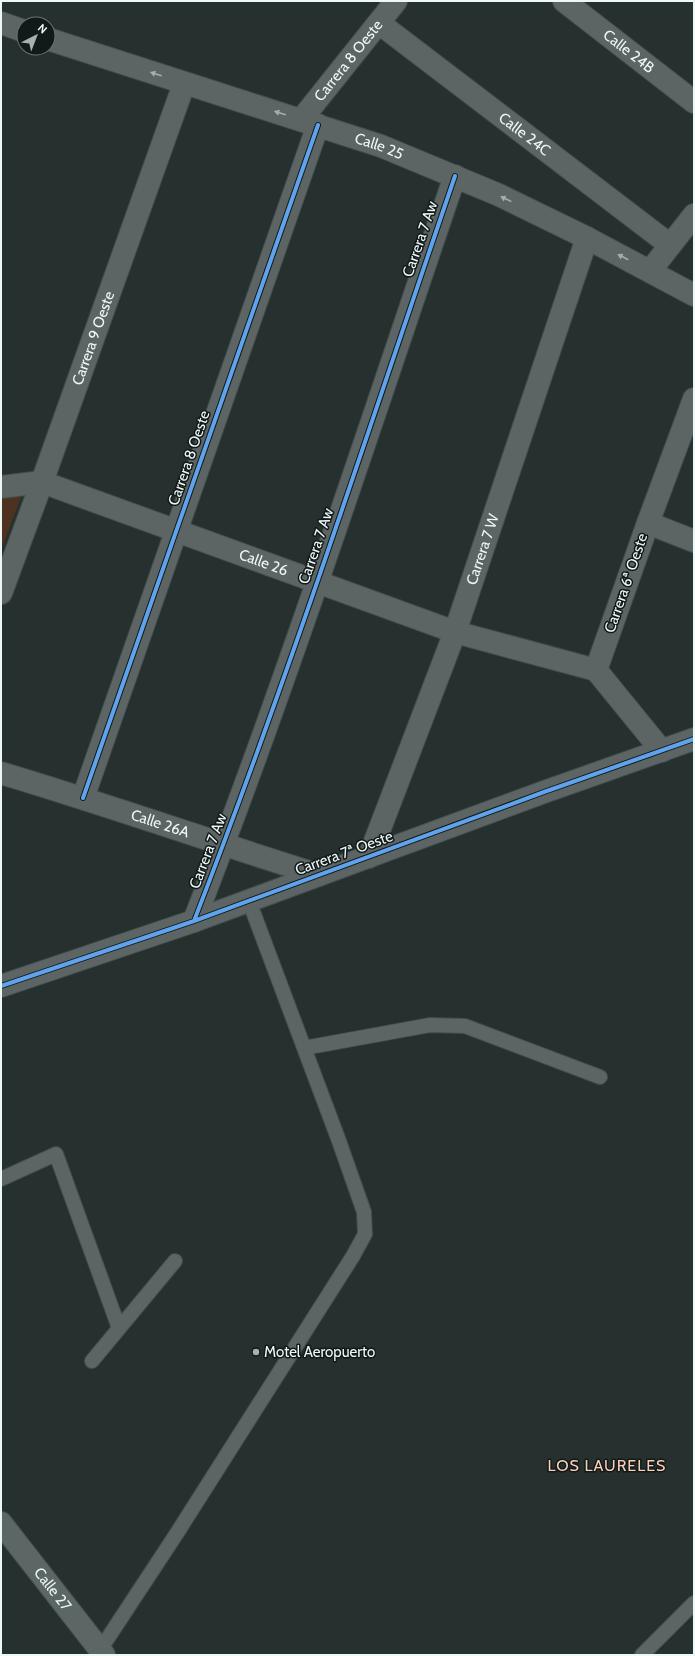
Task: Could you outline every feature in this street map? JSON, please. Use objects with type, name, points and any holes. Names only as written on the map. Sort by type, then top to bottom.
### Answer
[{"type":"main road","name":"Calle 27","points":[[1,1523],[102,1653]]},
{"type":"street","name":"Carrera 8 Oeste","points":[[83,798],[176,531],[310,122],[396,1]]},
{"type":"street","name":"Calle 24B","points":[[564,1],[694,102]]},
{"type":"street","points":[[1,23],[16,28]]},
{"type":"street","name":"Calle 24C","points":[[379,23],[670,245]]},
{"type":"street","name":"Calle 25","points":[[56,42],[381,146],[499,195],[587,238],[694,295]]},
{"type":"street","name":"Carrera 9 Oeste","points":[[1,593],[184,84]]},
{"type":"street","name":"Carrera 7 Aw","points":[[194,921],[223,845],[316,582],[455,176]]},
{"type":"street","points":[[650,271],[694,214]]},
{"type":"street","name":"Carrera 7 W","points":[[369,857],[455,632],[587,238]]},
{"type":"street","name":"Carrera 6ª Oeste","points":[[596,670],[694,399]]},
{"type":"street","name":"Calle 26","points":[[1,487],[42,482],[455,632],[596,670]]},
{"type":"street","points":[[648,523],[694,541]]},
{"type":"street","points":[[596,670],[662,751]]},
{"type":"street","name":"Carrera 7ª Oeste","points":[[1,986],[194,921],[694,739]]},
{"type":"street","name":"Calle 26A","points":[[1,773],[83,798],[223,845],[319,875]]},
{"type":"lane","points":[[102,1653],[353,1256],[364,1234],[364,1212],[249,901]]},
{"type":"lane","points":[[304,1048],[430,1025],[465,1026],[600,1077]]},
{"type":"lane","points":[[1,1179],[56,1154],[119,1328]]},
{"type":"lane","points":[[92,1361],[175,1261]]},
{"type":"lane","points":[[642,1655],[694,1603]]},
{"type":"shaded area","points":[[23,492],[1,550],[1,496]]},
{"type":"cycle path","points":[[83,798],[318,125]]},
{"type":"cycle path","points":[[194,921],[296,643],[455,176]]},
{"type":"cycle path","points":[[1,986],[194,921],[544,792],[694,739]]},
{"type":"place","name":"Motel Aeropuerto","points":[[256,1352]]},
{"type":"district","name":"LOS LAURELES","points":[[607,1465]]}]
